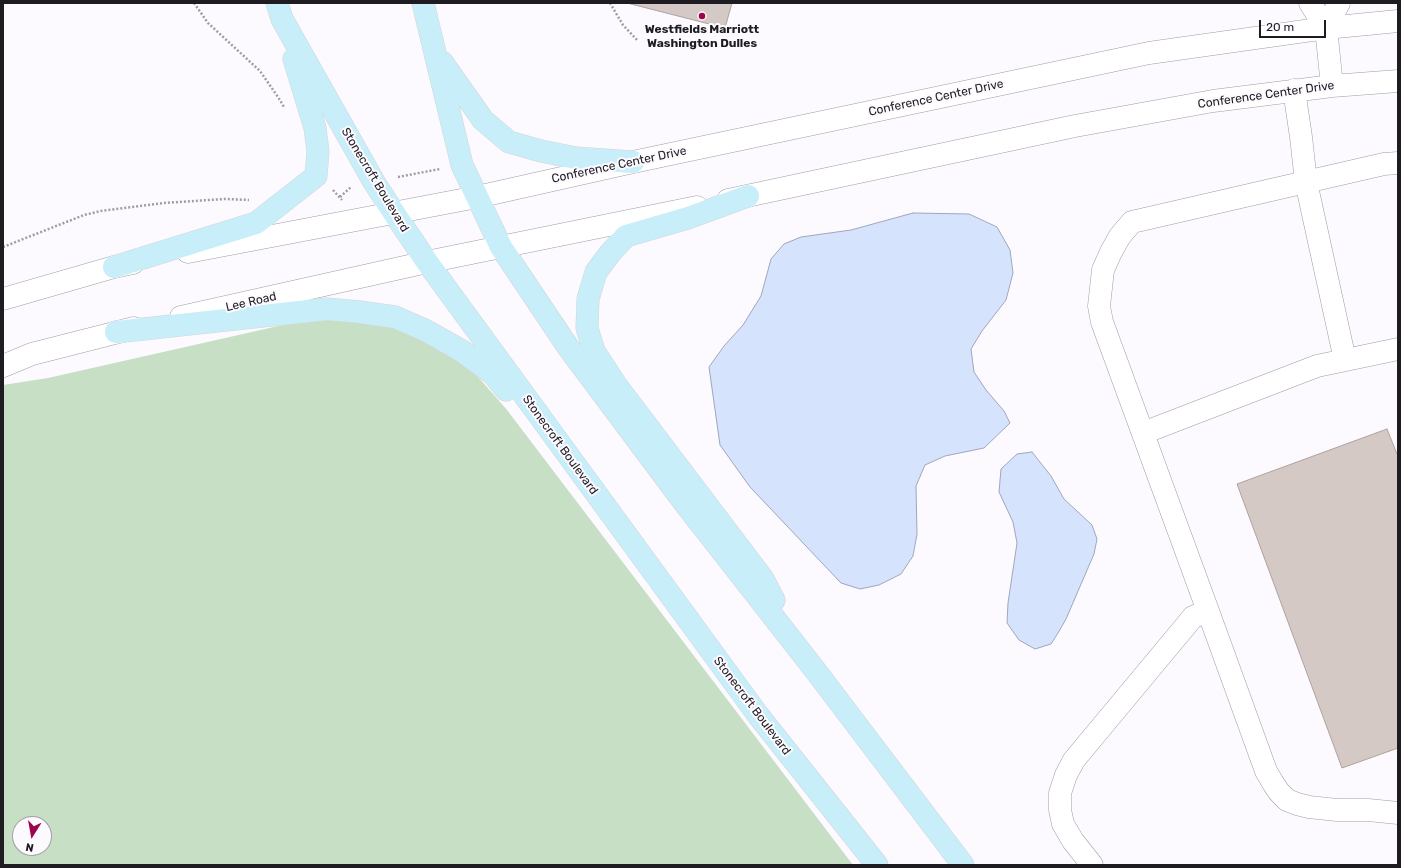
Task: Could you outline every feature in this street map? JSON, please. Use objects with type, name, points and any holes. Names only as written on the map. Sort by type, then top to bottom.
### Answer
[{"type":"main road","points":[[424,3],[434,51],[462,165],[501,247],[568,347],[683,501],[810,664],[963,865]]},
{"type":"main road","points":[[114,267],[256,223],[316,176],[318,151],[316,128],[280,11]]},
{"type":"main road","name":"Stonecroft Boulevard","points":[[280,11],[374,182],[427,262],[758,715],[877,865]]},
{"type":"main road","points":[[434,51],[483,120],[509,142],[541,151],[576,158],[633,162]]},
{"type":"main road","points":[[748,196],[688,218],[626,236],[611,252],[596,272],[588,298],[587,328],[594,351],[616,385],[763,579],[810,664]]},
{"type":"main road","points":[[116,332],[327,309],[395,317],[426,330],[462,351],[493,374],[617,522]]},
{"type":"street","points":[[1310,3],[1326,28],[1332,86]]},
{"type":"street","points":[[1326,28],[1339,3]]},
{"type":"street","name":"Conference Center Drive","points":[[477,197],[633,162],[1149,53],[1326,28],[1398,21]]},
{"type":"street","name":"Conference Center Drive","points":[[501,247],[1075,126],[1213,101],[1294,90],[1398,81]]},
{"type":"street","points":[[1294,90],[1306,182],[1345,360]]},
{"type":"street","points":[[1398,162],[1132,222],[1120,236],[1110,252],[1103,270],[1099,306],[1102,322],[1266,771],[1272,783],[1287,800],[1309,807],[1398,813]]},
{"type":"street","points":[[3,299],[114,267],[477,197]]},
{"type":"street","name":"Lee Road","points":[[3,366],[32,354],[116,332],[427,262],[501,247]]},
{"type":"street","points":[[1143,433],[1317,366],[1398,349]]},
{"type":"street","points":[[1092,865],[1073,841],[1063,824],[1060,810],[1060,793],[1066,775],[1074,760],[1194,617],[1208,612]]},
{"type":"path","points":[[194,3],[208,23],[260,72],[278,97],[284,109]]},
{"type":"path","points":[[610,3],[623,24],[638,41]]},
{"type":"path","points":[[396,178],[444,168]]},
{"type":"path","points":[[340,196],[351,187]]},
{"type":"path","points":[[3,247],[84,215],[101,211],[163,203],[210,200],[254,200]]},
{"type":"green space","points":[[336,317],[403,329],[458,359],[480,379],[507,410],[853,865],[3,865],[3,385],[48,378],[305,320]]},
{"type":"water","points":[[913,213],[969,214],[997,227],[1010,250],[1013,273],[1006,300],[982,331],[971,349],[974,372],[986,390],[1004,411],[1010,423],[984,448],[945,456],[925,465],[916,486],[917,534],[913,556],[901,574],[879,585],[860,589],[841,583],[750,487],[720,445],[709,367],[724,346],[743,325],[761,296],[771,259],[784,244],[801,237],[851,230]]},
{"type":"water","points":[[1032,452],[1051,476],[1064,499],[1092,525],[1097,539],[1094,554],[1066,619],[1051,644],[1035,649],[1019,640],[1007,623],[1008,603],[1017,543],[1013,522],[999,492],[1001,469],[1017,454]]},
{"type":"building","name":"Westfields Marriott Washington Dulles","points":[[627,3],[732,3],[725,28]]},
{"type":"building","points":[[1387,429],[1398,454],[1398,748],[1342,768],[1237,484]]},
{"type":"place","name":"Westfields Marriott Washington Dulles","points":[[702,16]]}]
